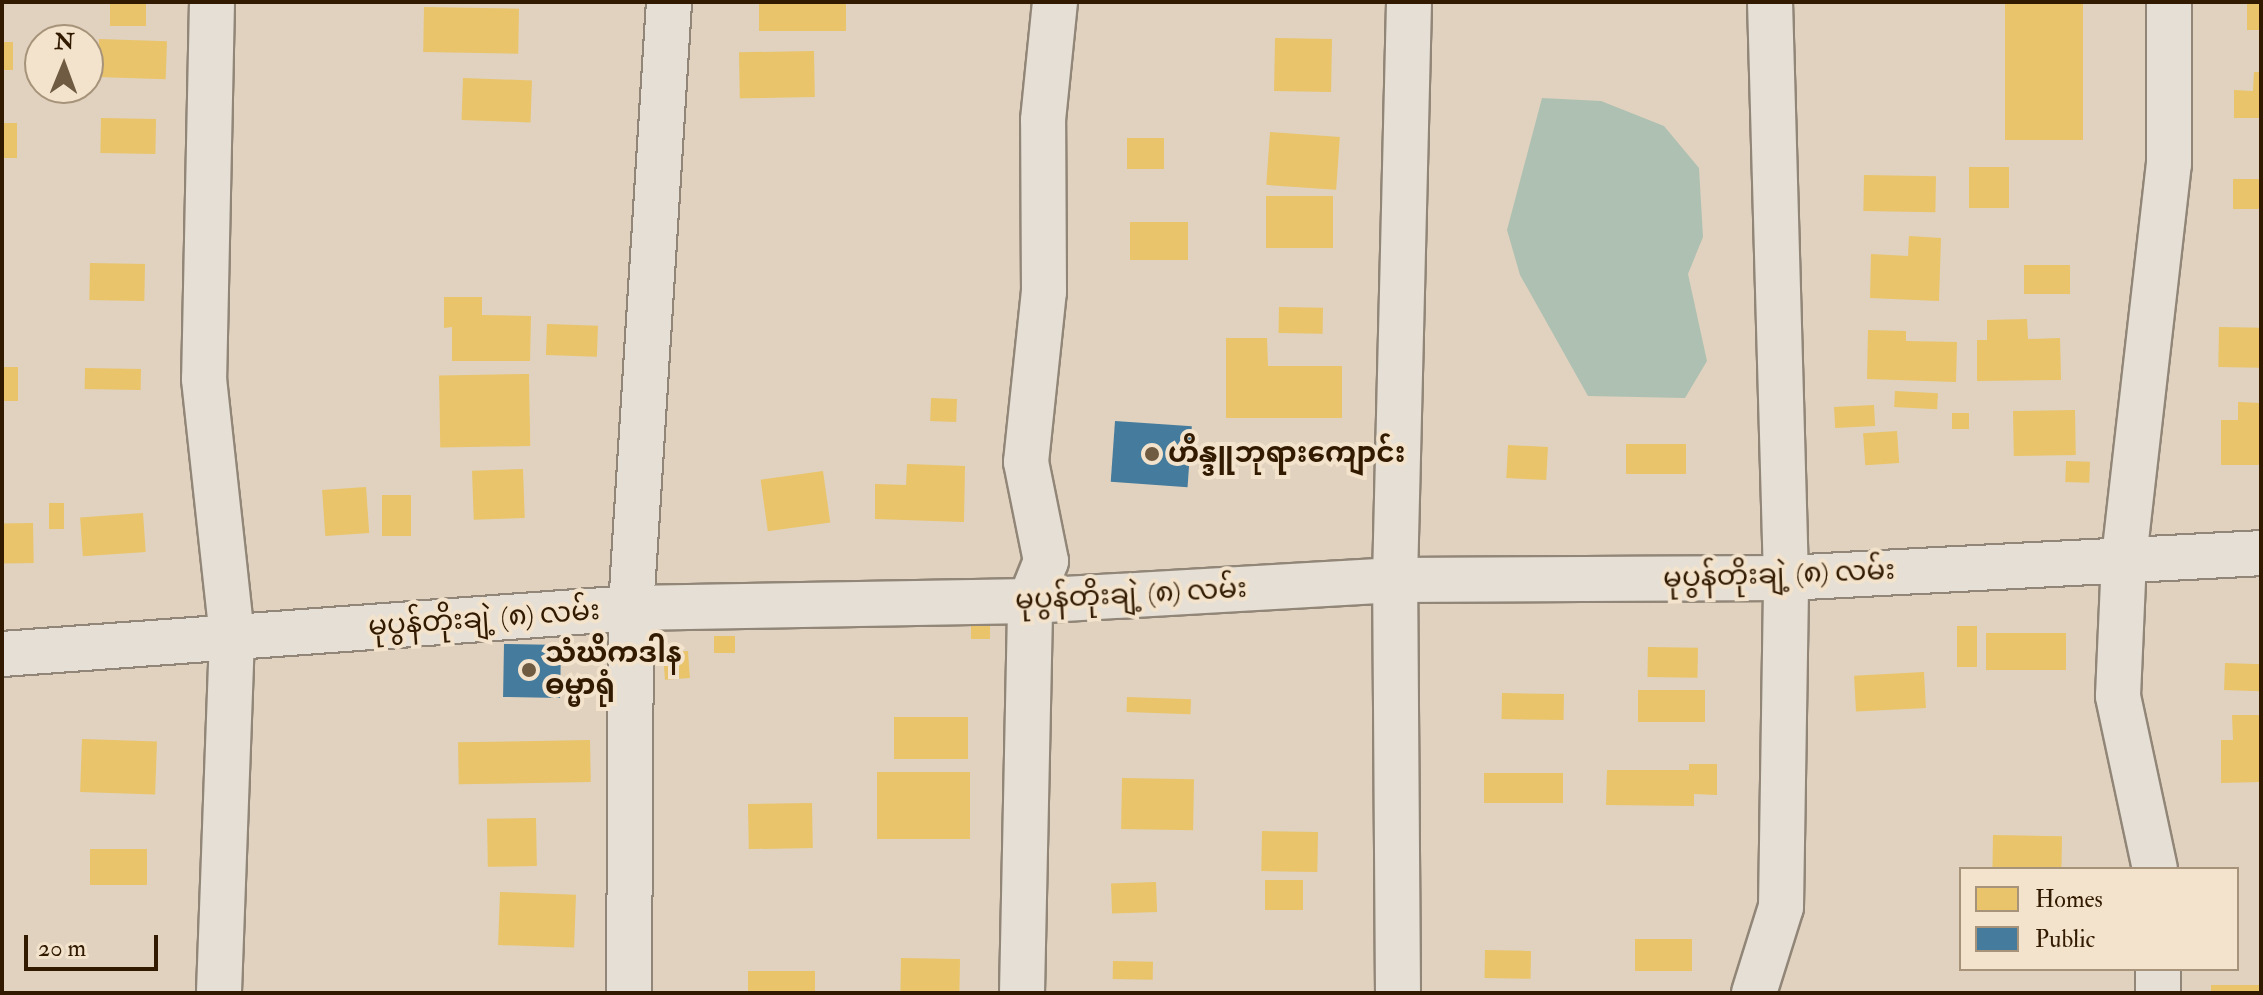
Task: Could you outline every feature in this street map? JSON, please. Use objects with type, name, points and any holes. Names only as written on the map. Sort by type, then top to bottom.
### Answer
[{"type":"street","points":[[212,2],[204,379],[232,637],[219,993]]},
{"type":"street","points":[[629,993],[631,608],[669,2]]},
{"type":"street","points":[[1022,993],[1030,601],[1046,561],[1026,462],[1044,292],[1043,120],[1055,2]]},
{"type":"street","points":[[1398,993],[1395,580],[1409,2]]},
{"type":"street","points":[[1754,993],[1781,907],[1786,578],[1770,2]]},
{"type":"street","points":[[2155,867],[2118,696],[2124,558],[2169,164],[2169,2]]},
{"type":"street","name":"မုပွန်တိုးချဲ့ (၈) လမ်း","points":[[2,654],[631,608],[1030,601],[1395,580],[1786,578],[2261,553]]},
{"type":"street","points":[[2158,971],[2158,993]]},
{"type":"shaded area","points":[[1542,98],[1601,101],[1664,126],[1699,168],[1703,237],[1688,274],[1707,361],[1685,398],[1588,396],[1520,275],[1507,230]]},
{"type":"building: Homes","points":[[110,2],[146,2],[146,26],[110,26]]},
{"type":"building: Homes","points":[[759,2],[846,2],[846,31],[759,31]]},
{"type":"building: Homes","points":[[2005,2],[2083,2],[2083,140],[2005,140]]},
{"type":"building: Homes","points":[[2247,2],[2261,2],[2261,30],[2247,30]]},
{"type":"building: Homes","points":[[424,7],[519,9],[518,54],[423,52]]},
{"type":"building: Homes","points":[[1275,38],[1332,39],[1331,92],[1274,91]]},
{"type":"building: Homes","points":[[104,39],[167,41],[166,79],[104,77]]},
{"type":"building: Homes","points":[[2,42],[13,42],[13,70],[2,70]]},
{"type":"building: Homes","points":[[814,51],[815,97],[740,98],[739,52]]},
{"type":"building: Homes","points":[[2254,72],[2261,72],[2261,118],[2234,118],[2234,90],[2253,91]]},
{"type":"building: Homes","points":[[463,78],[532,80],[530,122],[462,120]]},
{"type":"building: Homes","points":[[101,118],[156,119],[155,154],[100,153]]},
{"type":"building: Homes","points":[[2,123],[17,123],[17,158],[2,158]]},
{"type":"building: Homes","points":[[1270,132],[1340,137],[1336,190],[1266,185]]},
{"type":"building: Homes","points":[[1127,138],[1164,138],[1164,169],[1127,169]]},
{"type":"building: Homes","points":[[1969,167],[2009,167],[2009,208],[1969,208]]},
{"type":"building: Homes","points":[[1864,175],[1936,176],[1935,212],[1863,211]]},
{"type":"building: Homes","points":[[2233,179],[2261,179],[2261,209],[2233,209]]},
{"type":"building: Homes","points":[[1266,196],[1333,196],[1333,248],[1266,248]]},
{"type":"building: Homes","points":[[1130,222],[1188,222],[1188,260],[1130,260]]},
{"type":"building: Homes","points":[[1909,236],[1941,238],[1939,301],[1870,298],[1871,254],[1908,256]]},
{"type":"building: Homes","points":[[90,263],[145,264],[144,301],[89,300]]},
{"type":"building: Homes","points":[[2024,265],[2070,265],[2070,294],[2024,294]]},
{"type":"building: Homes","points":[[444,297],[482,297],[482,315],[531,316],[530,361],[452,361],[452,327],[444,328]]},
{"type":"building: Homes","points":[[1279,307],[1323,308],[1323,334],[1279,333]]},
{"type":"building: Homes","points":[[2027,319],[2028,339],[2060,338],[2061,380],[1977,381],[1977,340],[1987,340],[1987,320]]},
{"type":"building: Homes","points":[[547,324],[598,326],[597,357],[546,355]]},
{"type":"building: Homes","points":[[2219,327],[2261,328],[2260,368],[2218,367]]},
{"type":"building: Homes","points":[[1868,330],[1906,331],[1906,341],[1957,342],[1956,382],[1867,379]]},
{"type":"building: Homes","points":[[1226,338],[1267,338],[1268,366],[1342,366],[1342,418],[1226,418]]},
{"type":"building: Homes","points":[[2,367],[18,367],[18,401],[2,401]]},
{"type":"building: Homes","points":[[85,368],[141,369],[141,390],[85,389]]},
{"type":"building: Homes","points":[[529,374],[530,446],[440,448],[439,376]]},
{"type":"building: Homes","points":[[1895,391],[1938,393],[1937,409],[1894,407]]},
{"type":"building: Homes","points":[[931,398],[957,399],[956,422],[930,421]]},
{"type":"building: Homes","points":[[2238,402],[2261,403],[2261,465],[2221,465],[2221,420],[2238,420]]},
{"type":"building: Homes","points":[[1874,405],[1875,426],[1835,428],[1834,407]]},
{"type":"building: Homes","points":[[2075,410],[2076,455],[2014,456],[2013,411]]},
{"type":"building: Homes","points":[[1952,413],[1969,413],[1969,429],[1952,429]]},
{"type":"building: Homes","points":[[1897,431],[1899,463],[1865,465],[1863,433]]},
{"type":"building: Homes","points":[[1626,444],[1686,444],[1686,474],[1626,474]]},
{"type":"building: Homes","points":[[1508,445],[1548,447],[1546,480],[1506,478]]},
{"type":"building: Homes","points":[[2066,461],[2090,462],[2089,483],[2065,482]]},
{"type":"building: Homes","points":[[907,464],[965,466],[964,522],[875,519],[875,484],[906,485]]},
{"type":"building: Homes","points":[[523,469],[525,518],[474,520],[472,471]]},
{"type":"building: Homes","points":[[823,471],[830,522],[768,531],[761,480]]},
{"type":"building: Homes","points":[[366,487],[369,533],[325,536],[322,490]]},
{"type":"building: Homes","points":[[382,495],[411,495],[411,536],[382,536]]},
{"type":"building: Homes","points":[[49,503],[64,503],[64,529],[49,529]]},
{"type":"building: Homes","points":[[143,513],[146,552],[83,556],[80,517]]},
{"type":"building: Homes","points":[[33,523],[34,563],[3,564],[2,524]]},
{"type":"building: Homes","points":[[971,625],[990,625],[990,639],[971,639]]},
{"type":"building: Homes","points":[[1957,626],[1977,626],[1977,667],[1957,667]]},
{"type":"building: Homes","points":[[1986,633],[2066,633],[2066,670],[1986,670]]},
{"type":"building: Homes","points":[[714,636],[735,636],[735,653],[714,653]]},
{"type":"building: Homes","points":[[1648,647],[1698,648],[1697,678],[1647,677]]},
{"type":"building: Homes","points":[[688,651],[690,678],[665,680],[663,653]]},
{"type":"building: Homes","points":[[2225,663],[2261,664],[2260,691],[2224,690]]},
{"type":"building: Homes","points":[[1924,672],[1926,708],[1856,712],[1854,676]]},
{"type":"building: Homes","points":[[1638,690],[1705,690],[1705,722],[1638,722]]},
{"type":"building: Homes","points":[[1502,693],[1564,694],[1564,720],[1502,719]]},
{"type":"building: Homes","points":[[1127,697],[1191,699],[1190,714],[1126,712]]},
{"type":"building: Homes","points":[[2232,715],[2261,715],[2261,782],[2221,783],[2221,740],[2233,740]]},
{"type":"building: Homes","points":[[894,717],[968,717],[968,759],[894,759]]},
{"type":"building: Homes","points":[[82,739],[157,742],[155,795],[80,792]]},
{"type":"building: Homes","points":[[590,740],[591,782],[459,784],[458,742]]},
{"type":"building: Homes","points":[[1689,764],[1717,764],[1717,795],[1694,794],[1694,806],[1606,805],[1607,770],[1689,770]]},
{"type":"building: Homes","points":[[877,772],[970,772],[970,839],[877,839]]},
{"type":"building: Homes","points":[[1484,773],[1563,773],[1563,803],[1484,803]]},
{"type":"building: Homes","points":[[1122,778],[1194,779],[1193,830],[1121,829]]},
{"type":"building: Homes","points":[[812,803],[813,848],[749,849],[748,804]]},
{"type":"building: Homes","points":[[536,818],[537,866],[488,867],[487,819]]},
{"type":"building: Homes","points":[[1262,831],[1318,832],[1317,872],[1261,871]]},
{"type":"building: Homes","points":[[1993,835],[2062,836],[2061,867],[1992,867]]},
{"type":"building: Homes","points":[[90,849],[147,849],[147,885],[90,885]]},
{"type":"building: Homes","points":[[1265,880],[1303,880],[1303,910],[1265,910]]},
{"type":"building: Homes","points":[[1156,882],[1157,912],[1112,914],[1111,884]]},
{"type":"building: Homes","points":[[500,892],[576,895],[574,948],[498,945]]},
{"type":"building: Homes","points":[[1635,939],[1692,939],[1692,971],[1635,971]]},
{"type":"building: Homes","points":[[1485,950],[1531,951],[1531,979],[1485,978]]},
{"type":"building: Homes","points":[[901,958],[960,959],[959,993],[900,993]]},
{"type":"building: Homes","points":[[1113,961],[1153,962],[1153,980],[1113,979]]},
{"type":"building: Homes","points":[[748,971],[815,971],[815,993],[748,993]]},
{"type":"building: Homes","points":[[2211,985],[2261,985],[2261,993],[2211,993]]},
{"type":"building: Public","name":"ဟိန္ဒူဘုရားကျောင်း","points":[[1115,421],[1192,426],[1188,487],[1111,482]]},
{"type":"building: Public","points":[[504,644],[561,645],[560,698],[503,697]]},
{"type":"place","name":"ဟိန္ဒူဘုရားကျောင်း","points":[[1152,454]]},
{"type":"place","name":"သံဃိကဒါန ဓမ္မာရုံ","points":[[529,670]]}]
